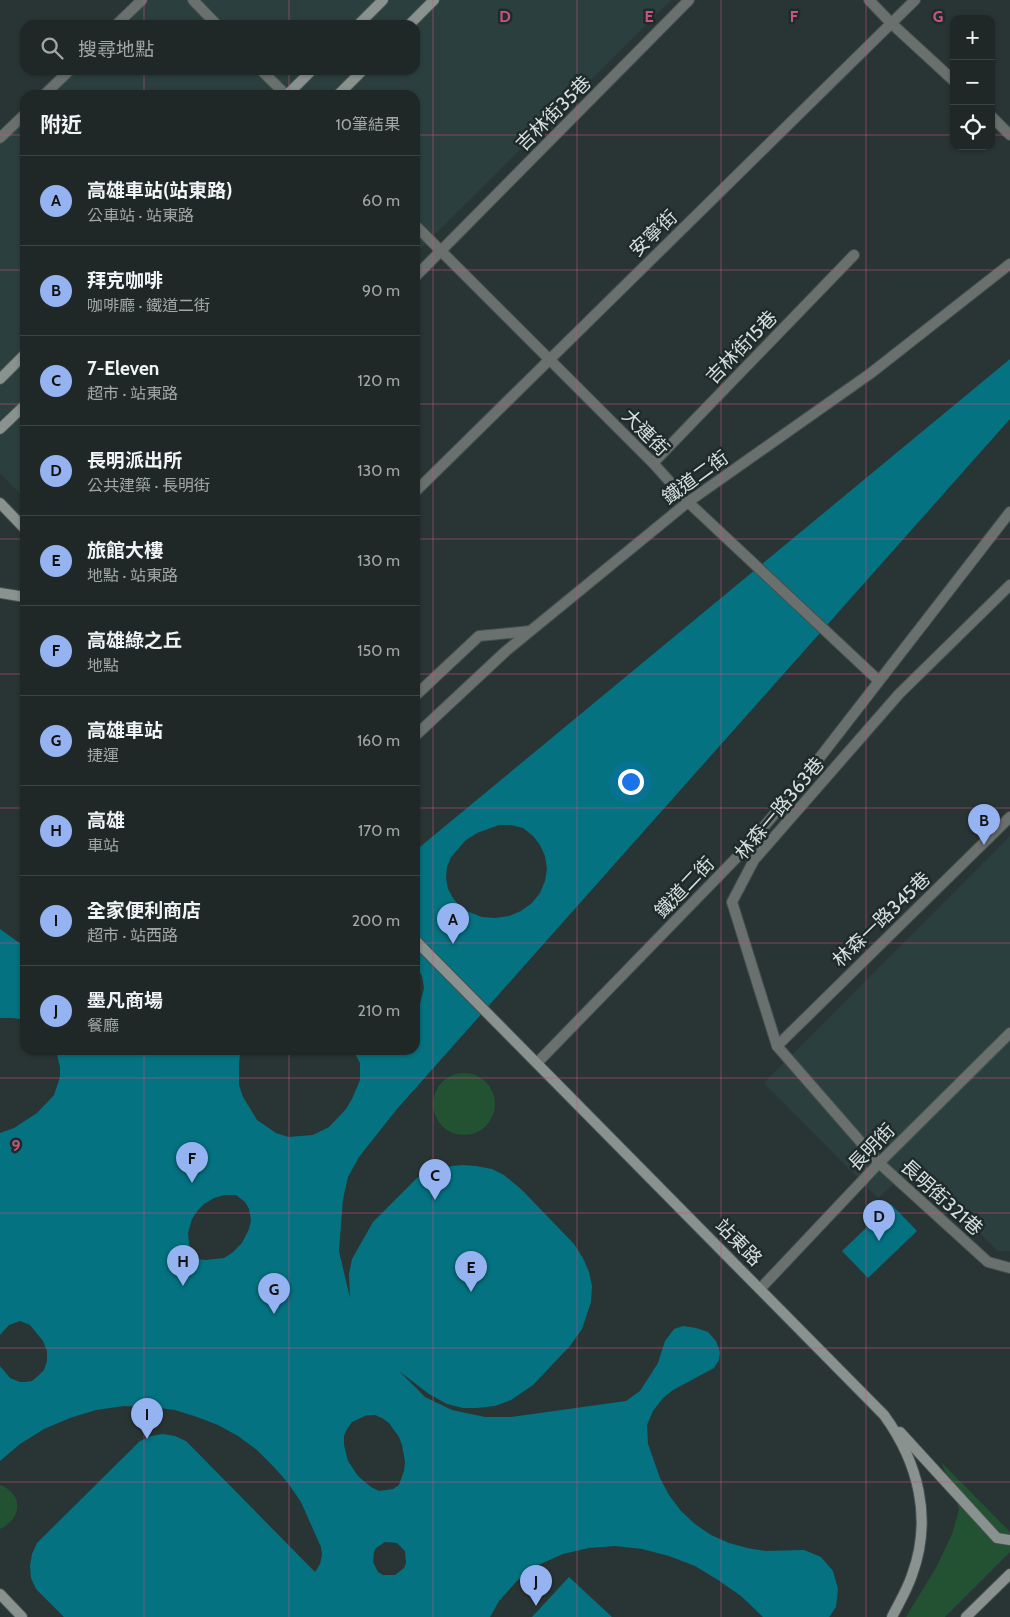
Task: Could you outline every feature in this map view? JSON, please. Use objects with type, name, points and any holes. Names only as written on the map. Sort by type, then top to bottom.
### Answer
[{"type":"main road","points":[[363,20],[383,0]]},
{"type":"main road","points":[[414,20],[434,0]]},
{"type":"main road","points":[[291,90],[307,75]]},
{"type":"main road","points":[[343,90],[358,75]]},
{"type":"main road","points":[[0,379],[20,359]]},
{"type":"main road","points":[[0,429],[20,409]]},
{"type":"main road","points":[[0,503],[20,524]]},
{"type":"main road","points":[[0,593],[20,596]]},
{"type":"main road","name":"站東路","points":[[420,945],[884,1414],[898,1434],[909,1456],[921,1504],[918,1552],[912,1575],[892,1617]]},
{"type":"main road","points":[[884,1414],[997,1538],[1010,1540]]},
{"type":"main road","points":[[966,1617],[1010,1574]]},
{"type":"main road","points":[[0,1594],[22,1617]]},
{"type":"street","points":[[121,20],[142,0]]},
{"type":"street","points":[[193,0],[212,20]]},
{"type":"street","name":"吉林街35巷","points":[[420,272],[689,0]]},
{"type":"street","points":[[869,0],[950,77]]},
{"type":"street","name":"安寧街","points":[[420,487],[915,0]]},
{"type":"street","points":[[49,90],[65,75]]},
{"type":"street","points":[[267,75],[281,90]]},
{"type":"street","points":[[0,138],[20,119]]},
{"type":"street","points":[[995,120],[1010,136]]},
{"type":"street","name":"大連街","points":[[420,229],[653,463],[688,502],[878,680]]},
{"type":"street","name":"吉林街15巷","points":[[653,463],[854,255]]},
{"type":"street","name":"鐵道二街","points":[[420,731],[506,651],[688,502],[871,373],[1010,264]]},
{"type":"street","name":"鐵道二街","points":[[537,1063],[742,852],[790,796],[1010,512]]},
{"type":"street","name":"林森一路363巷","points":[[879,1163],[777,1046],[732,902],[754,860],[899,694],[1010,585]]},
{"type":"street","points":[[420,691],[478,636],[530,631]]},
{"type":"street","name":"林森一路345巷","points":[[777,1046],[1010,817]]},
{"type":"street","name":"長明街","points":[[760,1289],[879,1163],[1010,1033]]},
{"type":"street","name":"長明街321巷","points":[[879,1163],[988,1262],[1010,1268]]},
{"type":"shaded area","points":[[148,0],[671,0],[420,249],[420,90],[57,90],[72,75],[420,75],[420,20],[128,20]]},
{"type":"shaded area","points":[[20,126],[20,494],[0,473],[0,145]]},
{"type":"shaded area","points":[[1010,836],[1010,1251],[998,1251],[912,1167],[878,1198],[764,1083]]},
{"type":"green space","points":[[464,1073],[476,1075],[486,1082],[493,1092],[495,1104],[493,1116],[486,1126],[476,1133],[464,1135],[452,1133],[442,1126],[435,1116],[433,1104],[435,1092],[442,1082],[452,1075]]},
{"type":"green space","points":[[941,1462],[1010,1532],[1010,1552],[945,1617],[906,1617],[937,1566],[952,1534],[959,1510],[954,1491]]},
{"type":"green space","points":[[0,1485],[13,1494],[17,1507],[13,1519],[0,1529]]},
{"type":"building","points":[[1010,359],[1010,419],[397,1109],[359,1157],[348,1177],[343,1199],[339,1251],[350,1298],[349,1274],[352,1259],[373,1222],[417,1178],[429,1171],[444,1167],[476,1166],[492,1169],[504,1175],[522,1190],[574,1244],[583,1258],[592,1286],[591,1302],[582,1329],[570,1346],[533,1385],[511,1400],[495,1406],[477,1408],[463,1408],[447,1404],[429,1394],[399,1371],[425,1397],[452,1410],[485,1417],[511,1417],[626,1401],[640,1391],[658,1363],[665,1341],[674,1329],[683,1326],[708,1332],[716,1341],[720,1352],[719,1360],[714,1368],[673,1390],[663,1398],[653,1411],[647,1425],[648,1444],[660,1478],[669,1495],[681,1511],[711,1535],[747,1548],[766,1551],[804,1550],[821,1557],[833,1571],[838,1589],[836,1607],[829,1617],[763,1617],[741,1596],[695,1566],[669,1556],[642,1549],[615,1546],[589,1548],[563,1554],[538,1565],[517,1581],[499,1601],[490,1617],[64,1617],[36,1589],[31,1578],[30,1566],[32,1554],[37,1543],[140,1441],[151,1436],[163,1434],[175,1436],[186,1441],[315,1572],[320,1564],[322,1555],[321,1547],[301,1502],[288,1483],[257,1450],[238,1436],[218,1425],[175,1410],[124,1406],[96,1410],[44,1429],[20,1444],[0,1461],[0,1366],[10,1378],[20,1382],[32,1381],[44,1370],[47,1361],[47,1351],[43,1341],[30,1325],[20,1321],[9,1325],[0,1335],[0,1133],[14,1128],[37,1113],[54,1095],[60,1077],[57,1055],[240,1055],[239,1085],[243,1097],[257,1120],[276,1133],[288,1137],[313,1135],[329,1127],[346,1109],[352,1099],[360,1080],[360,1063],[356,1055],[420,1055],[420,1004],[424,988],[420,973],[420,847]],"holes":[[[499,825],[523,828],[533,836],[545,856],[547,869],[545,881],[540,893],[532,903],[521,911],[509,916],[482,917],[460,907],[453,898],[448,889],[447,867],[451,857],[466,840],[477,833]],[[236,1195],[245,1202],[249,1209],[251,1220],[249,1229],[242,1243],[224,1258],[198,1259],[191,1253],[189,1243],[188,1233],[192,1219],[204,1204],[214,1198]],[[367,1415],[375,1415],[389,1423],[402,1445],[405,1462],[404,1471],[399,1485],[393,1489],[379,1491],[371,1487],[358,1476],[348,1461],[344,1436],[352,1422]],[[385,1542],[397,1543],[405,1551],[406,1563],[404,1568],[395,1575],[383,1575],[378,1572],[373,1562],[376,1548]]]},
{"type":"building","points":[[0,929],[20,943],[20,1019],[0,1018]]},
{"type":"building","points":[[891,1204],[917,1231],[868,1278],[842,1251]]},
{"type":"building","points":[[569,1577],[612,1617],[532,1617]]},
{"type":"place","name":"拜克咖啡","points":[[984,845]]},
{"type":"place","name":"高雄車站(站東路)","points":[[453,944]]},
{"type":"place","name":"高雄綠之丘","points":[[192,1183]]},
{"type":"place","name":"7-Eleven","points":[[435,1200]]},
{"type":"place","name":"長明派出所","points":[[879,1241]]},
{"type":"place","name":"高雄","points":[[183,1286]]},
{"type":"place","name":"旅館大樓","points":[[471,1292]]},
{"type":"place","name":"高雄車站","points":[[274,1314]]},
{"type":"place","name":"全家便利商店","points":[[147,1439]]},
{"type":"place","name":"墨凡商場","points":[[536,1606]]}]
